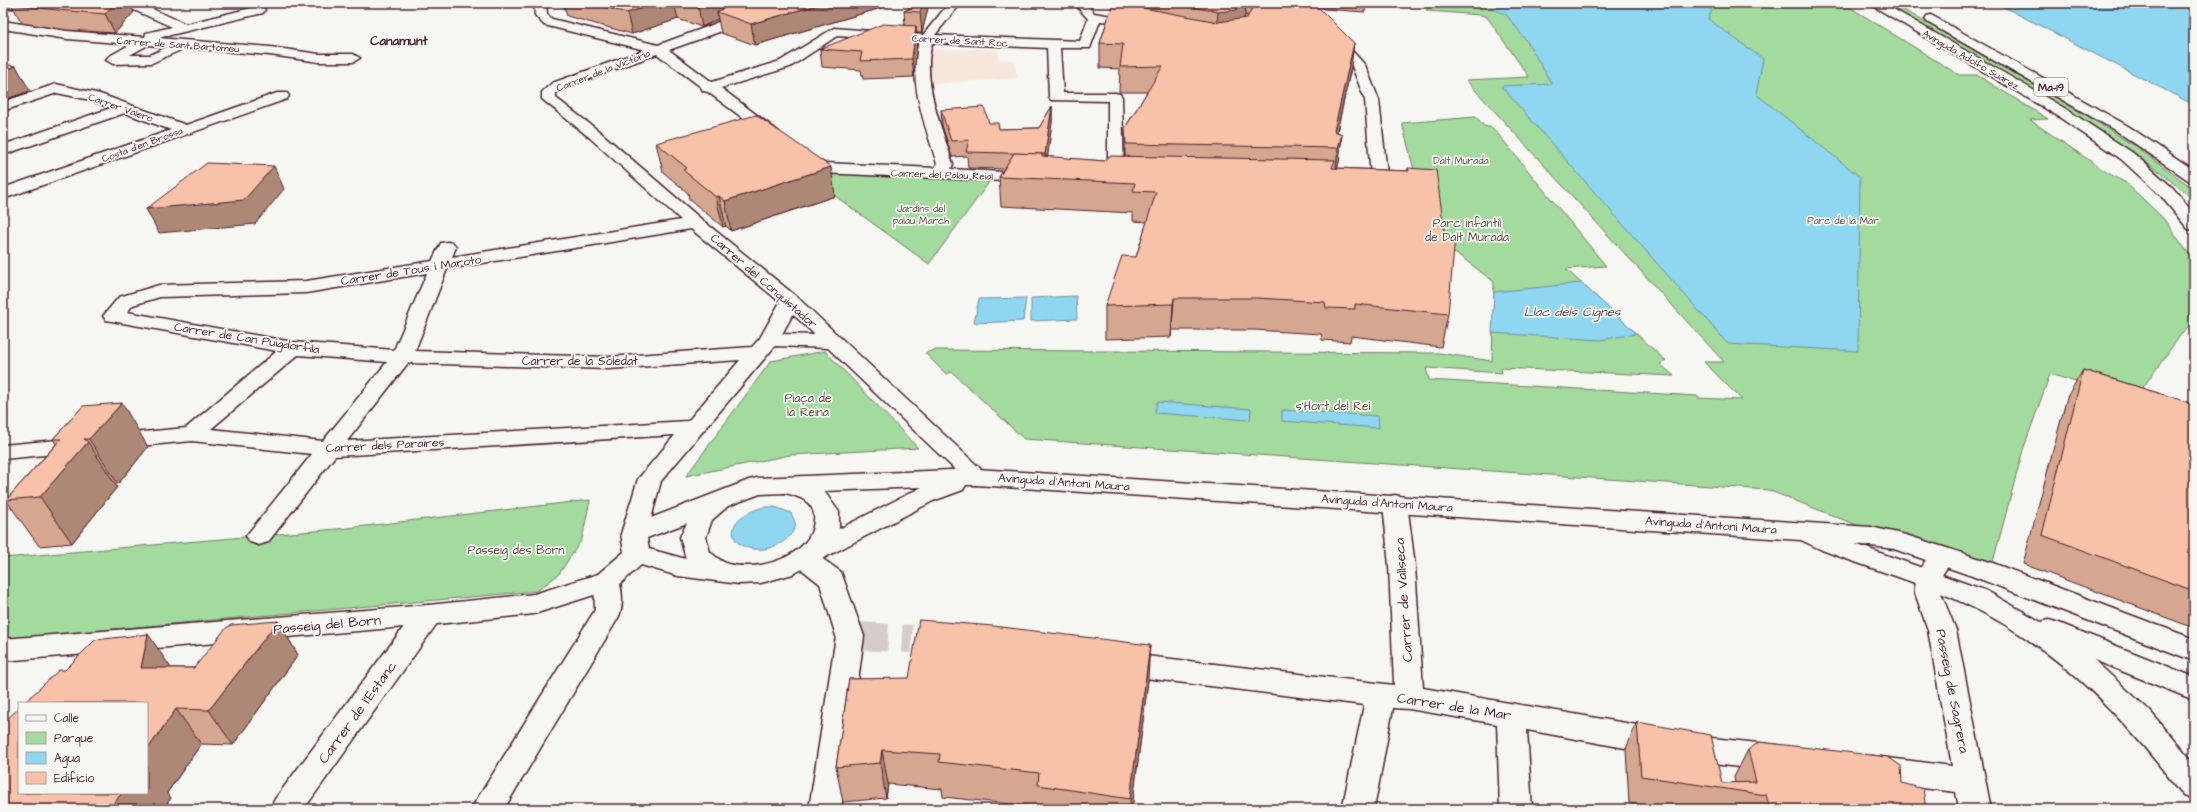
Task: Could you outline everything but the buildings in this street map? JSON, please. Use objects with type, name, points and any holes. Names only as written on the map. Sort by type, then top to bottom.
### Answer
[{"type":"main road","points":[[3,6],[16,3]]},
{"type":"main road","points":[[129,3],[186,28]]},
{"type":"main road","name":"Carrer del Palau Reial","points":[[540,3],[541,15],[548,22],[658,49],[708,88],[820,168],[940,174],[1048,177]]},
{"type":"main road","name":"Carrer de la Victòria","points":[[549,92],[557,86],[718,28],[762,3]]},
{"type":"main road","points":[[940,174],[945,164],[924,89],[921,66],[926,39],[956,3]]},
{"type":"main road","points":[[1080,3],[1090,16],[1118,21]]},
{"type":"main road","name":"Avinguda Adolfo Suárez","points":[[1874,3],[2061,112],[2127,156],[2167,192],[2194,224]]},
{"type":"main road","points":[[182,44],[152,59],[113,60],[138,41],[259,10]]},
{"type":"main road","name":"Avinguda Adolfo Suárez","points":[[1917,11],[2116,125],[2194,177]]},
{"type":"main road","points":[[3,24],[28,15]]},
{"type":"main road","name":"Carrer de Sant Roc","points":[[708,88],[785,64],[834,32],[926,39],[1085,45],[1095,17]]},
{"type":"main road","name":"Carrer de Sant Bartomeu","points":[[3,24],[67,35],[182,44],[319,58],[353,58]]},
{"type":"main road","points":[[1325,25],[1327,31],[1358,65],[1372,100],[1380,184],[1349,183]]},
{"type":"main road","points":[[1054,44],[1053,62],[1056,97],[1116,97],[1116,177]]},
{"type":"main road","name":"Carrer Valero","points":[[3,107],[56,88],[95,97],[184,129]]},
{"type":"main road","name":"Carrer del Conquistador","points":[[549,92],[549,99],[595,135],[695,223],[790,301],[976,477]]},
{"type":"main road","name":"Costa d'en Brossa","points":[[3,194],[184,129],[282,96]]},
{"type":"main road","points":[[3,150],[124,108]]},
{"type":"main road","name":"Carrer de Tous i Maroto","points":[[126,301],[159,290],[306,286],[444,256],[695,223]]},
{"type":"main road","points":[[259,536],[402,357],[444,256]]},
{"type":"main road","name":"Carrer de Can Puigdorfila","points":[[126,301],[113,316],[293,348],[402,357]]},
{"type":"main road","points":[[636,544],[650,479],[696,428],[764,346],[790,301]]},
{"type":"main road","name":"Carrer de la Soledat","points":[[402,357],[608,363],[764,346],[833,342]]},
{"type":"main road","points":[[192,434],[293,348]]},
{"type":"main road","name":"Carrer dels Paraires","points":[[3,452],[192,434],[329,449],[696,428]]},
{"type":"main road","points":[[636,544],[724,498],[757,486],[792,486],[820,483],[976,477]]},
{"type":"main road","points":[[636,544],[678,567],[719,571],[739,575],[761,574],[784,568],[924,495],[976,477]]},
{"type":"main road","name":"Avinguda d'Antoni Maura","points":[[976,477],[1395,503],[1798,531],[1839,548],[1934,567]]},
{"type":"main road","points":[[792,486],[815,496],[827,512],[826,532],[808,555]]},
{"type":"main road","points":[[719,571],[698,557],[693,537],[702,516],[724,498]]},
{"type":"main road","name":"Carrer de Vallseca","points":[[1358,809],[1395,696],[1402,566],[1395,503]]},
{"type":"main road","name":"Passeig del Born","points":[[3,650],[428,615],[534,604],[607,581],[636,544]]},
{"type":"main road","points":[[808,555],[832,579],[855,636],[824,809]]},
{"type":"main road","points":[[1934,567],[1979,599],[2005,613],[2056,645],[2129,707],[2154,734],[2194,787]]},
{"type":"main road","points":[[1934,567],[2194,650]]},
{"type":"main road","name":"Passeig de Sagrera","points":[[1934,567],[1928,593],[1942,630],[1975,809]]},
{"type":"main road","points":[[487,809],[608,611],[607,581]]},
{"type":"main road","points":[[2005,613],[2194,689]]},
{"type":"main road","name":"Carrer de l'Estanc","points":[[286,809],[428,615]]},
{"type":"main road","points":[[109,666],[136,639]]},
{"type":"main road","name":"Carrer de la Mar","points":[[1092,661],[1395,696],[1512,715],[1712,751],[1806,762]]},
{"type":"main road","points":[[1512,715],[1516,809]]},
{"type":"main road","points":[[1712,751],[1718,780]]},
{"type":"main road","points":[[1845,766],[1970,780]]},
{"type":"shaded area","points":[[929,50],[998,50],[999,60],[1013,60],[1018,78],[928,84]]},
{"type":"green space","points":[[1426,3],[1843,3],[1959,75],[1977,75],[2048,119],[2030,120],[2108,173],[2126,183],[2163,218],[2194,261],[2194,324],[2191,324],[2182,333],[2134,400],[2050,374],[2023,450],[1990,573],[1897,541],[1768,490],[1024,439],[952,372],[946,374],[925,353],[935,350],[1439,353],[1492,361],[1494,282],[1460,256],[1438,245],[1415,174],[1402,123],[1476,117],[1484,126],[1493,128],[1606,266],[1566,269],[1666,361],[1660,364],[1674,376],[1501,368],[1502,373],[1426,368],[1429,380],[1742,400],[1704,362],[1724,362],[1466,80],[1529,77],[1487,17],[1481,15],[1427,11]]},
{"type":"green space","points":[[1885,3],[1892,3],[2094,120],[2138,148],[2194,189],[2194,200],[2160,172],[2085,121]]},
{"type":"green space","name":"Jardins del palau March","points":[[802,172],[990,181],[929,264]]},
{"type":"green space","name":"Plaça de la Reina","points":[[825,351],[918,448],[790,455],[686,476],[771,361]]},
{"type":"green space","name":"Passeig des Born","points":[[590,500],[582,539],[559,574],[537,591],[3,639],[3,558],[348,528]]},
{"type":"water","points":[[1499,3],[1702,3],[1712,10],[1708,19],[1763,59],[1756,94],[1860,177],[1858,351],[1728,344],[1501,86],[1552,84],[1528,43],[1506,14],[1494,10]]},
{"type":"water","points":[[1996,3],[2194,3],[2194,105]]},
{"type":"water","name":"Llac dels Cignes","points":[[1581,283],[1632,329],[1635,334],[1600,340],[1492,333],[1494,292]]},
{"type":"water","points":[[1076,296],[1077,319],[1031,321],[1031,298]]},
{"type":"water","points":[[1026,298],[1023,321],[974,323],[979,299]]},
{"type":"water","points":[[1157,402],[1251,409],[1250,420],[1155,413]]},
{"type":"water","points":[[1282,410],[1378,416],[1379,428],[1282,421]]},
{"type":"water","points":[[765,507],[775,507],[791,513],[796,525],[792,532],[781,543],[773,547],[757,549],[741,545],[735,539],[733,530],[738,520],[754,510]]},
{"type":"tunnel","points":[[860,636],[912,639]]},
{"type":"district","name":"Canamunt","points":[[399,40]]},
{"type":"park label","name":"Dalt Murada","points":[[1461,160]]},
{"type":"park label","name":"Parc de la Mar","points":[[1843,220]]},
{"type":"park label","name":"Parc infantil de Dalt Murada","points":[[1467,230]]},
{"type":"park label","name":"s'Hort del Rei","points":[[1333,406]]}]
